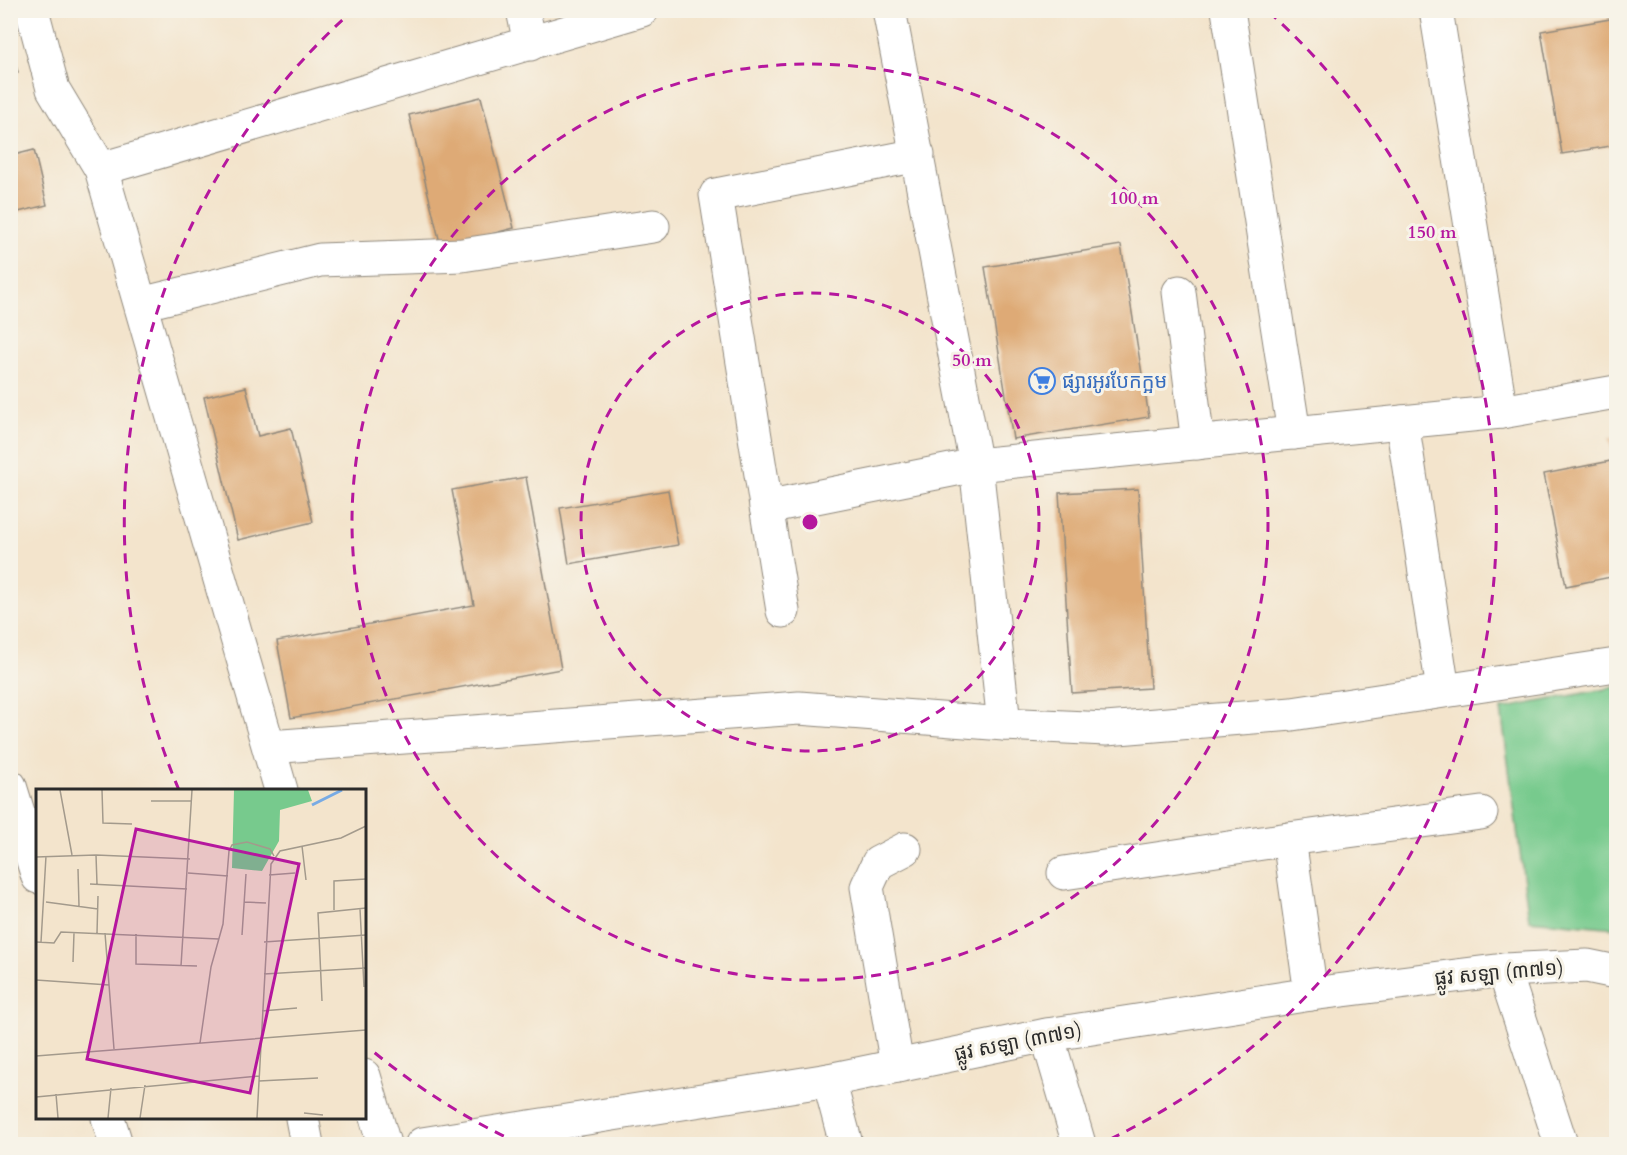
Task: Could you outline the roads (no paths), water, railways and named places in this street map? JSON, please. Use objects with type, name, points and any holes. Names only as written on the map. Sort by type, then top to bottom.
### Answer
[{"type":"street","points":[[32,10],[53,89],[101,169],[281,789]]},
{"type":"street","points":[[523,10],[530,44]]},
{"type":"street","points":[[101,169],[642,10]]},
{"type":"street","points":[[890,10],[976,465],[1004,724]]},
{"type":"street","points":[[1228,10],[1294,433]]},
{"type":"street","points":[[1436,10],[1501,412]]},
{"type":"street","points":[[783,611],[716,195],[918,155]]},
{"type":"street","points":[[141,304],[320,260],[462,255],[653,226]]},
{"type":"street","points":[[1179,292],[1198,443]]},
{"type":"street","points":[[766,507],[976,465],[1501,412],[1617,392]]},
{"type":"street","points":[[1402,422],[1443,690]]},
{"type":"street","points":[[269,747],[799,708],[1004,724],[1106,729],[1292,714],[1617,665]]},
{"type":"street","points":[[10,786],[36,870]]},
{"type":"street","points":[[1064,873],[1481,813]]},
{"type":"street","points":[[1289,839],[1311,994]]},
{"type":"street","points":[[897,1066],[867,887],[878,863],[905,849]]},
{"type":"street","name":"ផ្លូវ សឡា (៣៧១)","points":[[422,1144],[577,1132],[1047,1035],[1311,994],[1504,970],[1587,966],[1617,972]]},
{"type":"street","points":[[1504,970],[1561,1144]]},
{"type":"street","points":[[1047,1035],[1079,1144]]},
{"type":"street","points":[[829,1080],[846,1144]]},
{"type":"street","points":[[366,1083],[384,1144]]},
{"type":"street","points":[[108,1119],[116,1144]]},
{"type":"street","points":[[302,1119],[307,1144]]},
{"type":"place","name":"ផ្សារអូរបែកក្អម","points":[[1042,381]]}]
